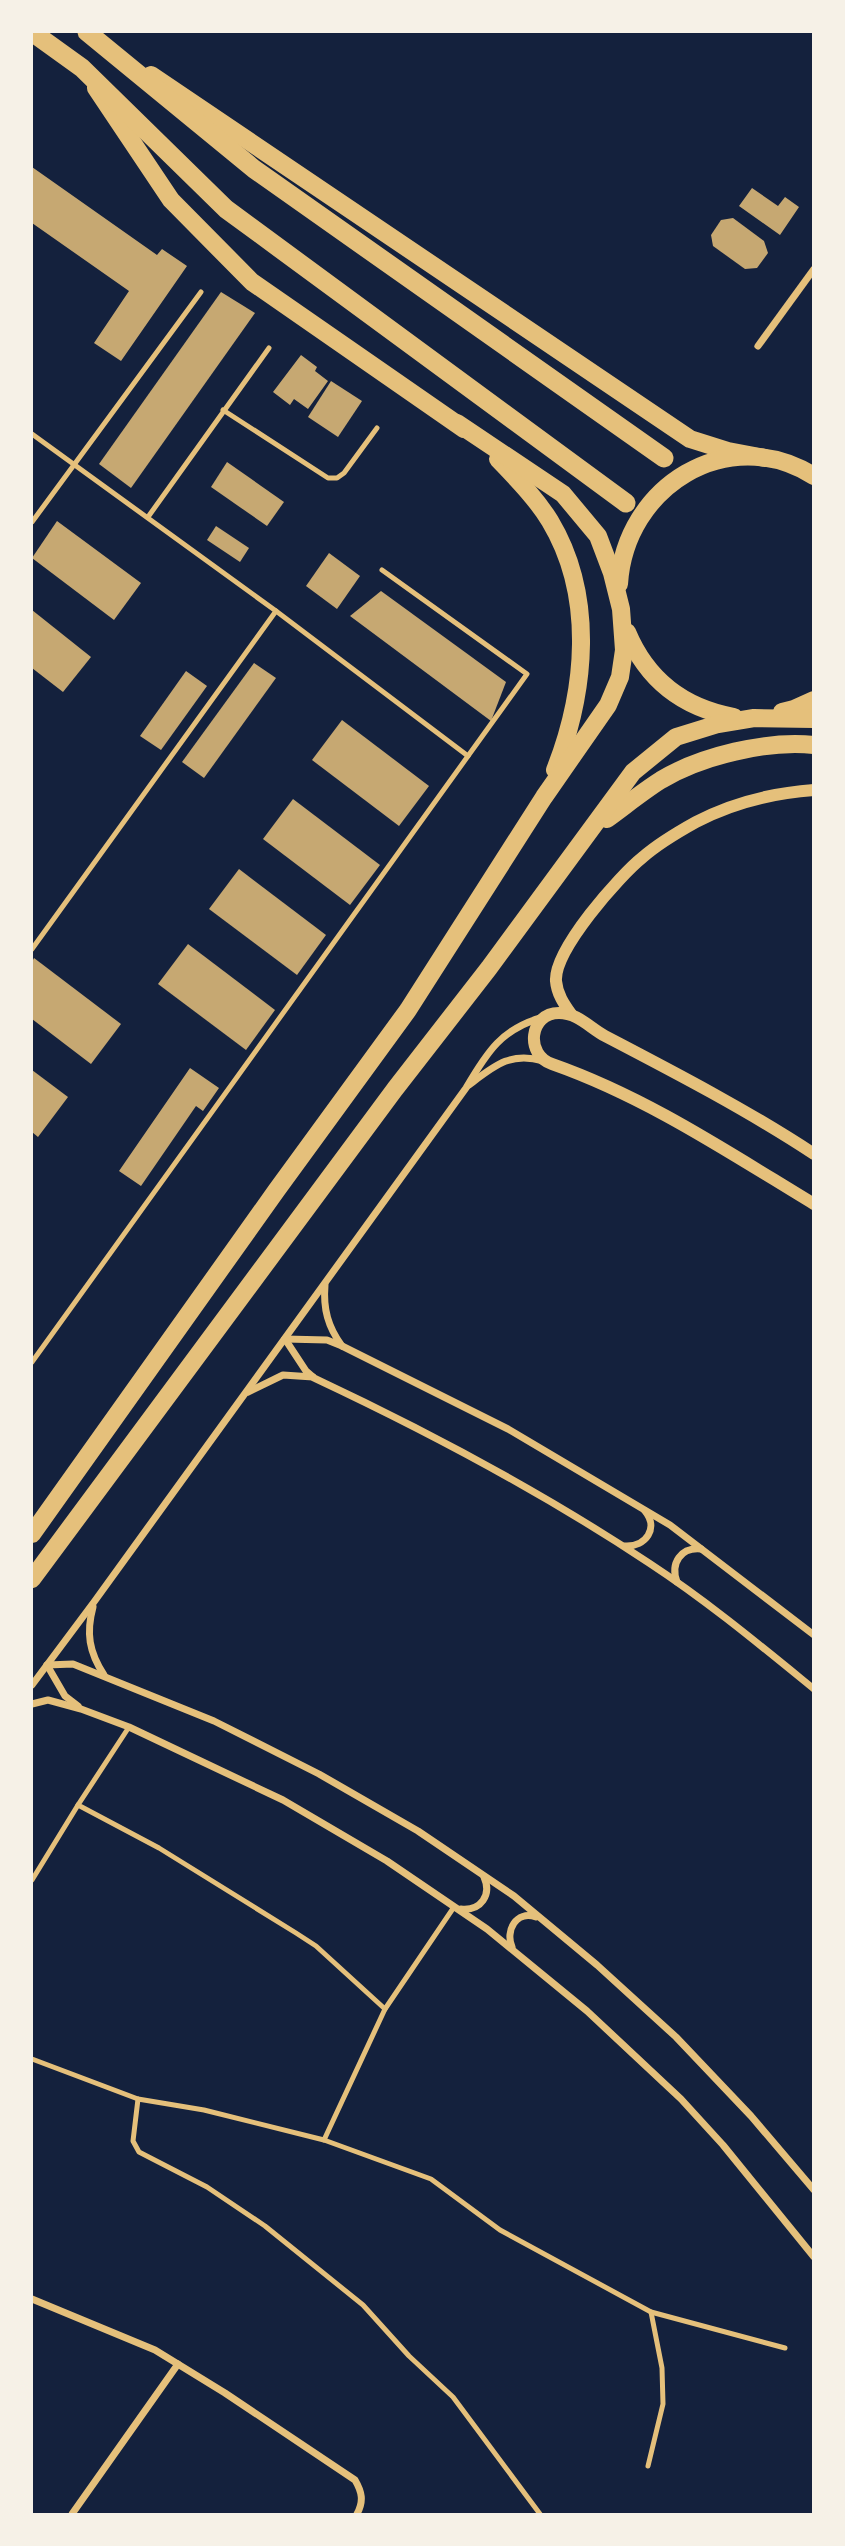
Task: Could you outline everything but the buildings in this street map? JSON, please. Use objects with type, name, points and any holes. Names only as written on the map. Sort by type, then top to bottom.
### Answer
[{"type":"highway","points":[[32,32],[82,68],[226,209],[626,503]]},
{"type":"highway","points":[[94,36],[254,169],[664,458]]},
{"type":"main road","points":[[94,36],[690,439],[728,452],[787,463],[814,476]]},
{"type":"main road","points":[[82,68],[171,200],[252,282],[563,494],[597,536],[612,573],[634,649],[652,674],[675,695],[713,713],[754,718],[814,719]]},
{"type":"main road","points":[[457,423],[524,486],[549,519],[567,554],[577,593],[580,673],[575,707],[567,738],[544,797]]},
{"type":"main road","points":[[32,1534],[408,1010],[544,797],[608,705],[620,677],[624,650],[621,565],[635,523],[663,489],[700,466],[743,457],[765,458]]},
{"type":"main road","points":[[32,1579],[395,1089],[591,832],[633,772],[676,737],[718,724],[794,709],[814,700]]},
{"type":"main road","points":[[591,832],[663,779],[707,760],[754,748],[814,745]]},
{"type":"street","points":[[758,346],[814,270]]},
{"type":"street","points":[[814,790],[782,792],[732,807],[698,821],[640,858],[575,934],[558,965],[556,981],[560,998],[571,1014],[601,1034],[662,1065],[814,1154]]},
{"type":"street","points":[[32,1685],[501,1038],[524,1022],[557,1013],[571,1014]]},
{"type":"street","points":[[544,1016],[536,1026],[533,1037],[536,1051],[547,1062]]},
{"type":"street","points":[[466,1088],[487,1071],[510,1059],[527,1056],[578,1072],[645,1102],[807,1197],[814,1204]]},
{"type":"street","points":[[325,1284],[324,1299],[331,1331],[342,1346]]},
{"type":"street","points":[[285,1339],[327,1340],[342,1346],[508,1429],[670,1525],[814,1635]]},
{"type":"street","points":[[285,1339],[306,1371],[314,1378],[493,1469],[618,1544],[740,1629],[814,1689]]},
{"type":"street","points":[[245,1394],[283,1375],[314,1378]]},
{"type":"street","points":[[618,1544],[632,1546],[645,1541],[649,1535],[651,1521],[643,1508]]},
{"type":"street","points":[[681,1586],[676,1581],[674,1567],[681,1555],[694,1549],[707,1553]]},
{"type":"street","points":[[94,1602],[88,1626],[89,1643],[95,1661],[105,1675]]},
{"type":"street","points":[[47,1665],[73,1664],[214,1721],[319,1774],[418,1831],[514,1896],[597,1965],[676,2037],[751,2116],[814,2190]]},
{"type":"street","points":[[47,1665],[65,1696],[81,1709]]},
{"type":"street","points":[[32,1704],[48,1700],[129,1727],[283,1800],[387,1861],[488,1929],[597,2020],[681,2099],[723,2145],[814,2257]]},
{"type":"street","points":[[454,1907],[468,1910],[481,1904],[487,1892],[485,1878],[481,1874]]},
{"type":"street","points":[[516,1951],[509,1939],[516,1920],[530,1914],[543,1920]]},
{"type":"street","points":[[32,2300],[144,2345],[178,2364],[355,2480],[362,2492],[361,2507],[357,2515]]},
{"type":"street","points":[[72,2515],[178,2364]]},
{"type":"lane","points":[[32,522],[201,292]]},
{"type":"lane","points":[[148,517],[269,348]]},
{"type":"lane","points":[[223,410],[328,478],[337,478],[344,473],[377,428]]},
{"type":"lane","points":[[32,434],[276,611],[468,756]]},
{"type":"lane","points":[[32,1362],[527,674],[382,570]]},
{"type":"lane","points":[[32,949],[276,611]]},
{"type":"lane","points":[[32,1880],[129,1727]]},
{"type":"lane","points":[[78,1805],[159,1848],[296,1933],[316,1947],[385,2009]]},
{"type":"lane","points":[[324,2140],[385,2009],[454,1907]]},
{"type":"lane","points":[[32,2059],[138,2099],[204,2110],[324,2140],[431,2179],[500,2230],[652,2312],[785,2347]]},
{"type":"lane","points":[[138,2099],[133,2141],[139,2152],[207,2187],[256,2220],[363,2305],[409,2356],[453,2397],[540,2515]]},
{"type":"lane","points":[[648,2466],[663,2404],[662,2368],[652,2312]]}]
